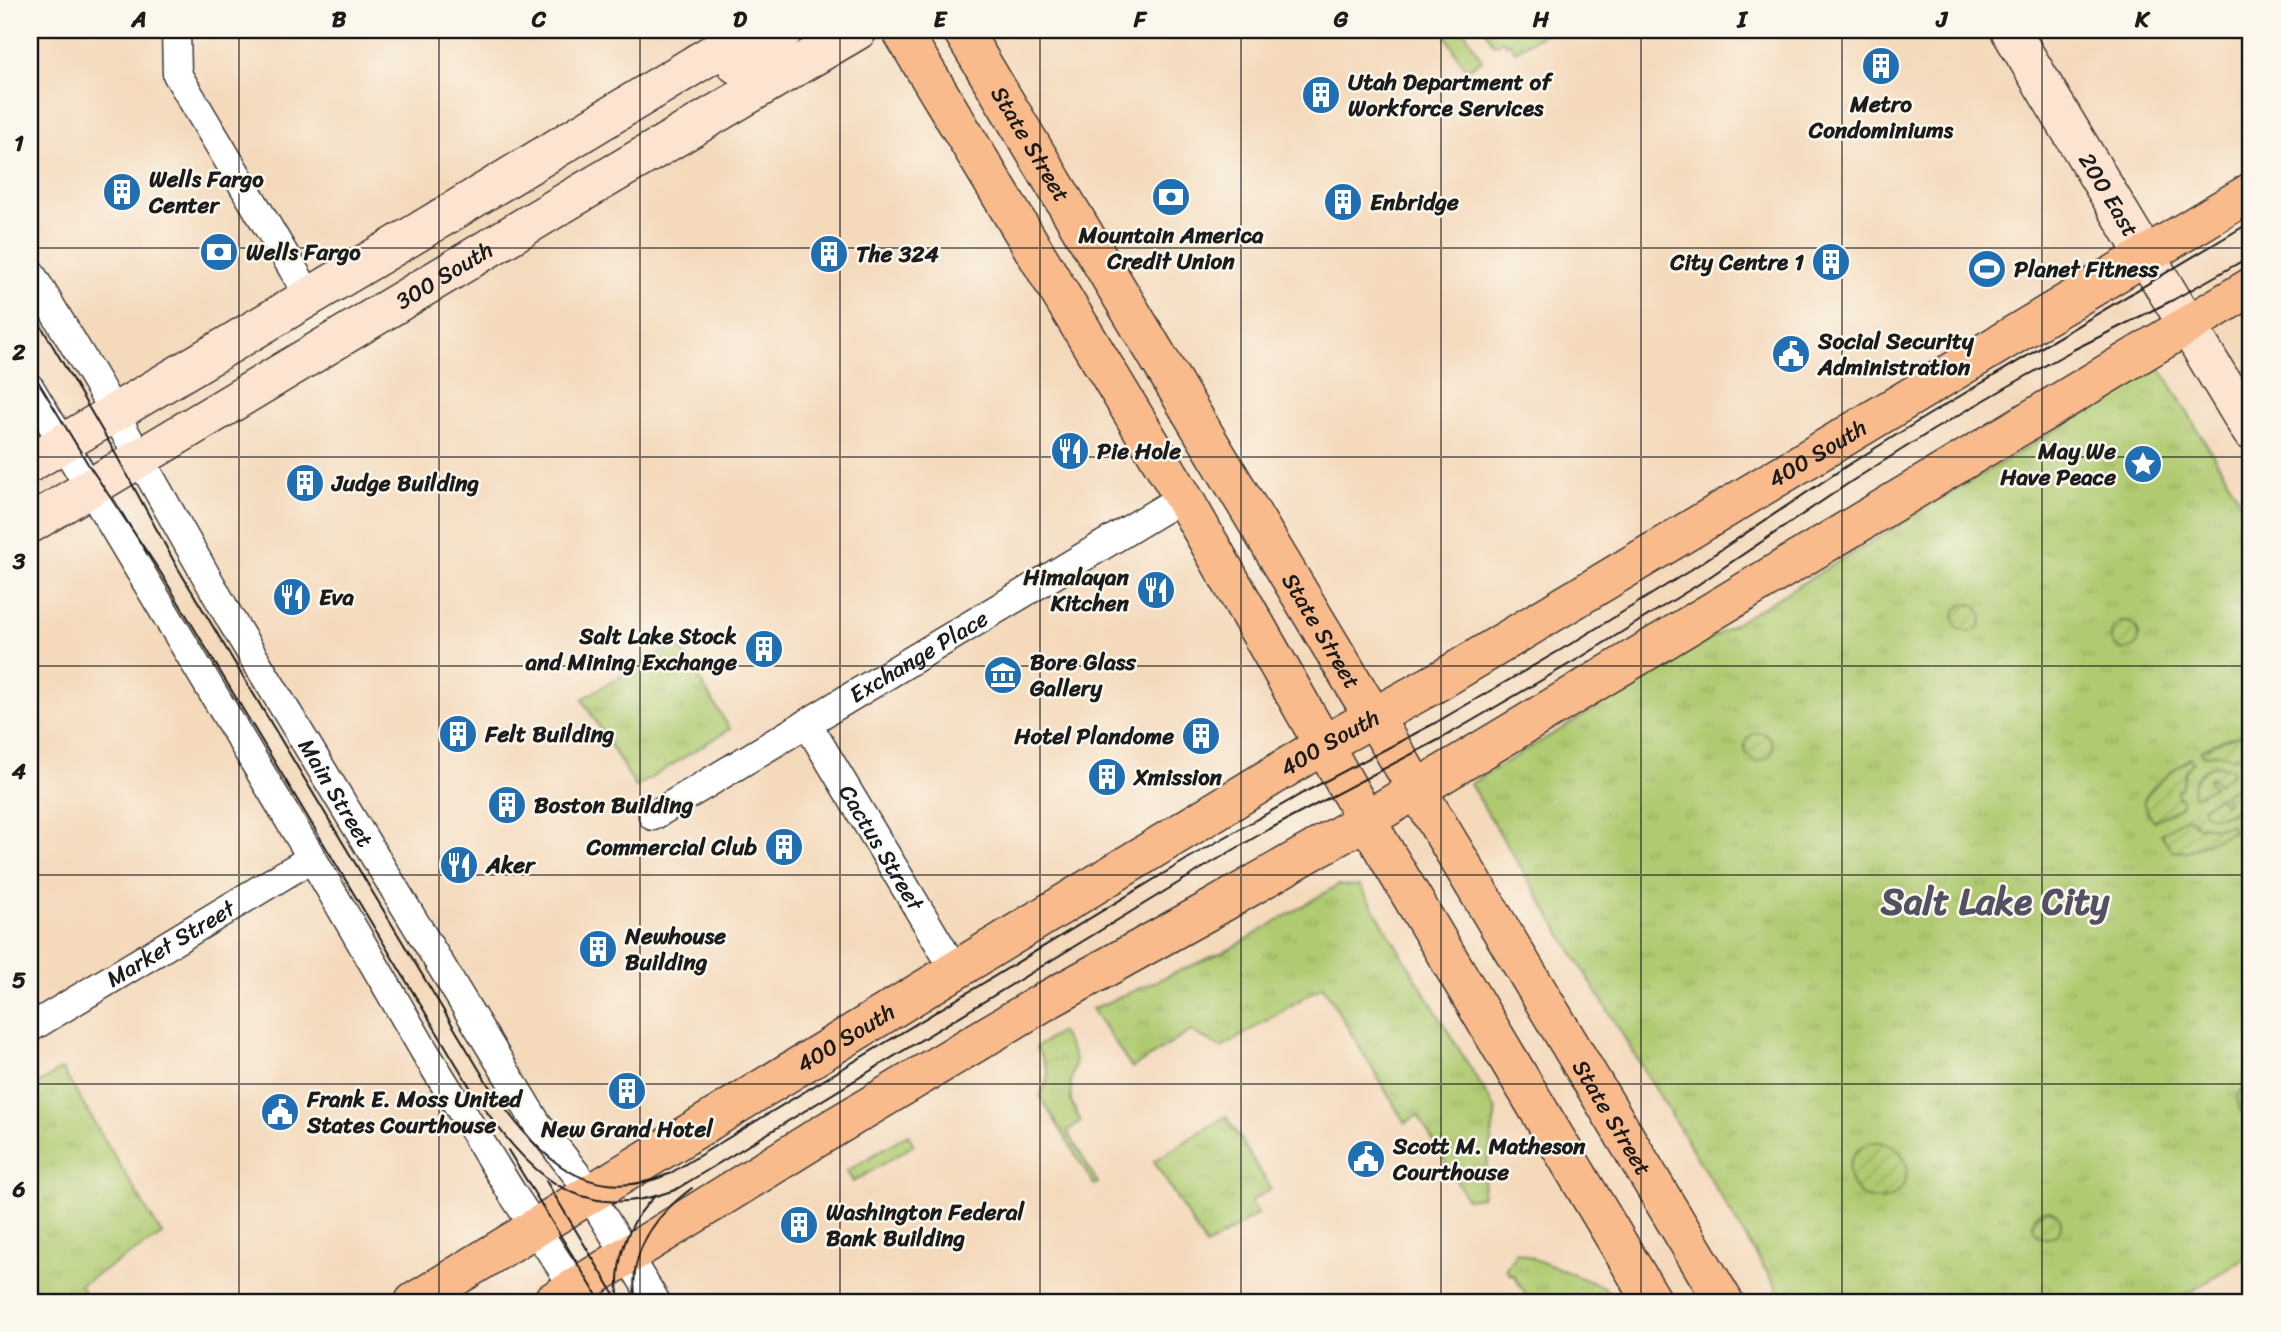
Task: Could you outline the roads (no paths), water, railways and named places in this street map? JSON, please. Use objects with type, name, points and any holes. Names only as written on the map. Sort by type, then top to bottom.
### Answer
[{"type":"main road","points":[[901,30],[1183,497],[1366,820],[1653,1302]]},
{"type":"main road","name":"State Street","points":[[962,30],[1724,1302]]},
{"type":"main road","name":"400 South","points":[[414,1302],[1323,745],[1439,681],[2251,192]]},
{"type":"main road","points":[[571,1297],[628,1254],[1042,1003],[1366,820],[2251,287]]},
{"type":"street","points":[[176,30],[177,74],[309,296]]},
{"type":"street","name":"300 South","points":[[30,463],[78,466],[128,437],[309,296],[752,30]]},
{"type":"street","points":[[554,209],[601,164],[784,30]]},
{"type":"street","name":"300 South","points":[[30,524],[78,466],[128,437],[481,253],[858,30]]},
{"type":"street","name":"200 East","points":[[2010,30],[2251,431]]},
{"type":"street","points":[[455,210],[481,253]]},
{"type":"street","points":[[128,437],[256,363],[308,317],[404,259],[410,237]]},
{"type":"street","name":"Main Street","points":[[30,272],[128,437],[231,620],[536,1122],[589,1194],[656,1302]]},
{"type":"street","points":[[30,388],[425,1052],[534,1228],[571,1297]]},
{"type":"street","name":"Exchange Place","points":[[653,816],[1183,497]]},
{"type":"street","name":"Cactus Street","points":[[807,723],[956,972]]},
{"type":"street","name":"Market Street","points":[[30,1028],[312,858]]},
{"type":"tram line","points":[[487,1083],[522,1130],[541,1150],[562,1167],[585,1179],[610,1185],[638,1183],[669,1174],[1199,852],[1435,723],[1574,642],[1686,573],[1925,417],[2251,222]]},
{"type":"tram line","points":[[475,1095],[515,1147],[535,1168],[557,1185],[582,1196],[609,1201],[640,1199],[675,1190],[1206,866],[1264,832],[1444,737],[1583,656],[1696,586],[1933,430],[2073,350],[2173,300],[2251,256]]},
{"type":"tram line","points":[[30,307],[113,449],[176,565],[492,1091]]},
{"type":"tram line","points":[[30,368],[88,464],[161,573],[479,1102]]},
{"type":"tram line","points":[[508,1150],[601,1302]]},
{"type":"tram line","points":[[546,1181],[619,1302]]},
{"type":"tram line","points":[[636,1302],[636,1268],[646,1238],[666,1211],[692,1188]]},
{"type":"tram line","points":[[618,1297],[619,1269],[625,1242],[637,1218],[655,1196]]},
{"type":"place","name":"Metro Condominiums","points":[[1881,66]]},
{"type":"place","name":"Utah Department of Workforce Services","points":[[1321,95]]},
{"type":"place","name":"Wells Fargo Center","points":[[122,192]]},
{"type":"place","name":"Mountain America Credit Union","points":[[1171,197]]},
{"type":"place","name":"Enbridge","points":[[1343,202]]},
{"type":"place","name":"Wells Fargo","points":[[219,252]]},
{"type":"place","name":"The 324","points":[[829,254]]},
{"type":"place","name":"City Centre 1","points":[[1831,262]]},
{"type":"place","name":"Planet Fitness","points":[[1987,269]]},
{"type":"place","name":"Social Security Administration","points":[[1791,354]]},
{"type":"place","name":"Pie Hole","points":[[1070,451]]},
{"type":"place","name":"May We Have Peace","points":[[2143,464]]},
{"type":"place","name":"Judge Building","points":[[305,483]]},
{"type":"place","name":"Himalayan Kitchen","points":[[1156,590]]},
{"type":"place","name":"Eva","points":[[292,597]]},
{"type":"place","name":"Salt Lake Stock and Mining Exchange","points":[[764,649]]},
{"type":"place","name":"Bore Glass Gallery","points":[[1003,675]]},
{"type":"place","name":"Felt Building","points":[[458,734]]},
{"type":"place","name":"Hotel Plandome","points":[[1201,736]]},
{"type":"place","name":"Xmission","points":[[1107,777]]},
{"type":"place","name":"Boston Building","points":[[507,805]]},
{"type":"place","name":"Commercial Club","points":[[784,847]]},
{"type":"place","name":"Aker","points":[[459,865]]},
{"type":"place","name":"Newhouse Building","points":[[598,949]]},
{"type":"place","name":"New Grand Hotel","points":[[627,1091]]},
{"type":"place","name":"Frank E. Moss United States Courthouse","points":[[280,1112]]},
{"type":"place","name":"Scott M. Matheson Courthouse","points":[[1366,1159]]},
{"type":"place","name":"Washington Federal Bank Building","points":[[799,1225]]},
{"type":"district","name":"Salt Lake City","points":[[1995,901]]}]
